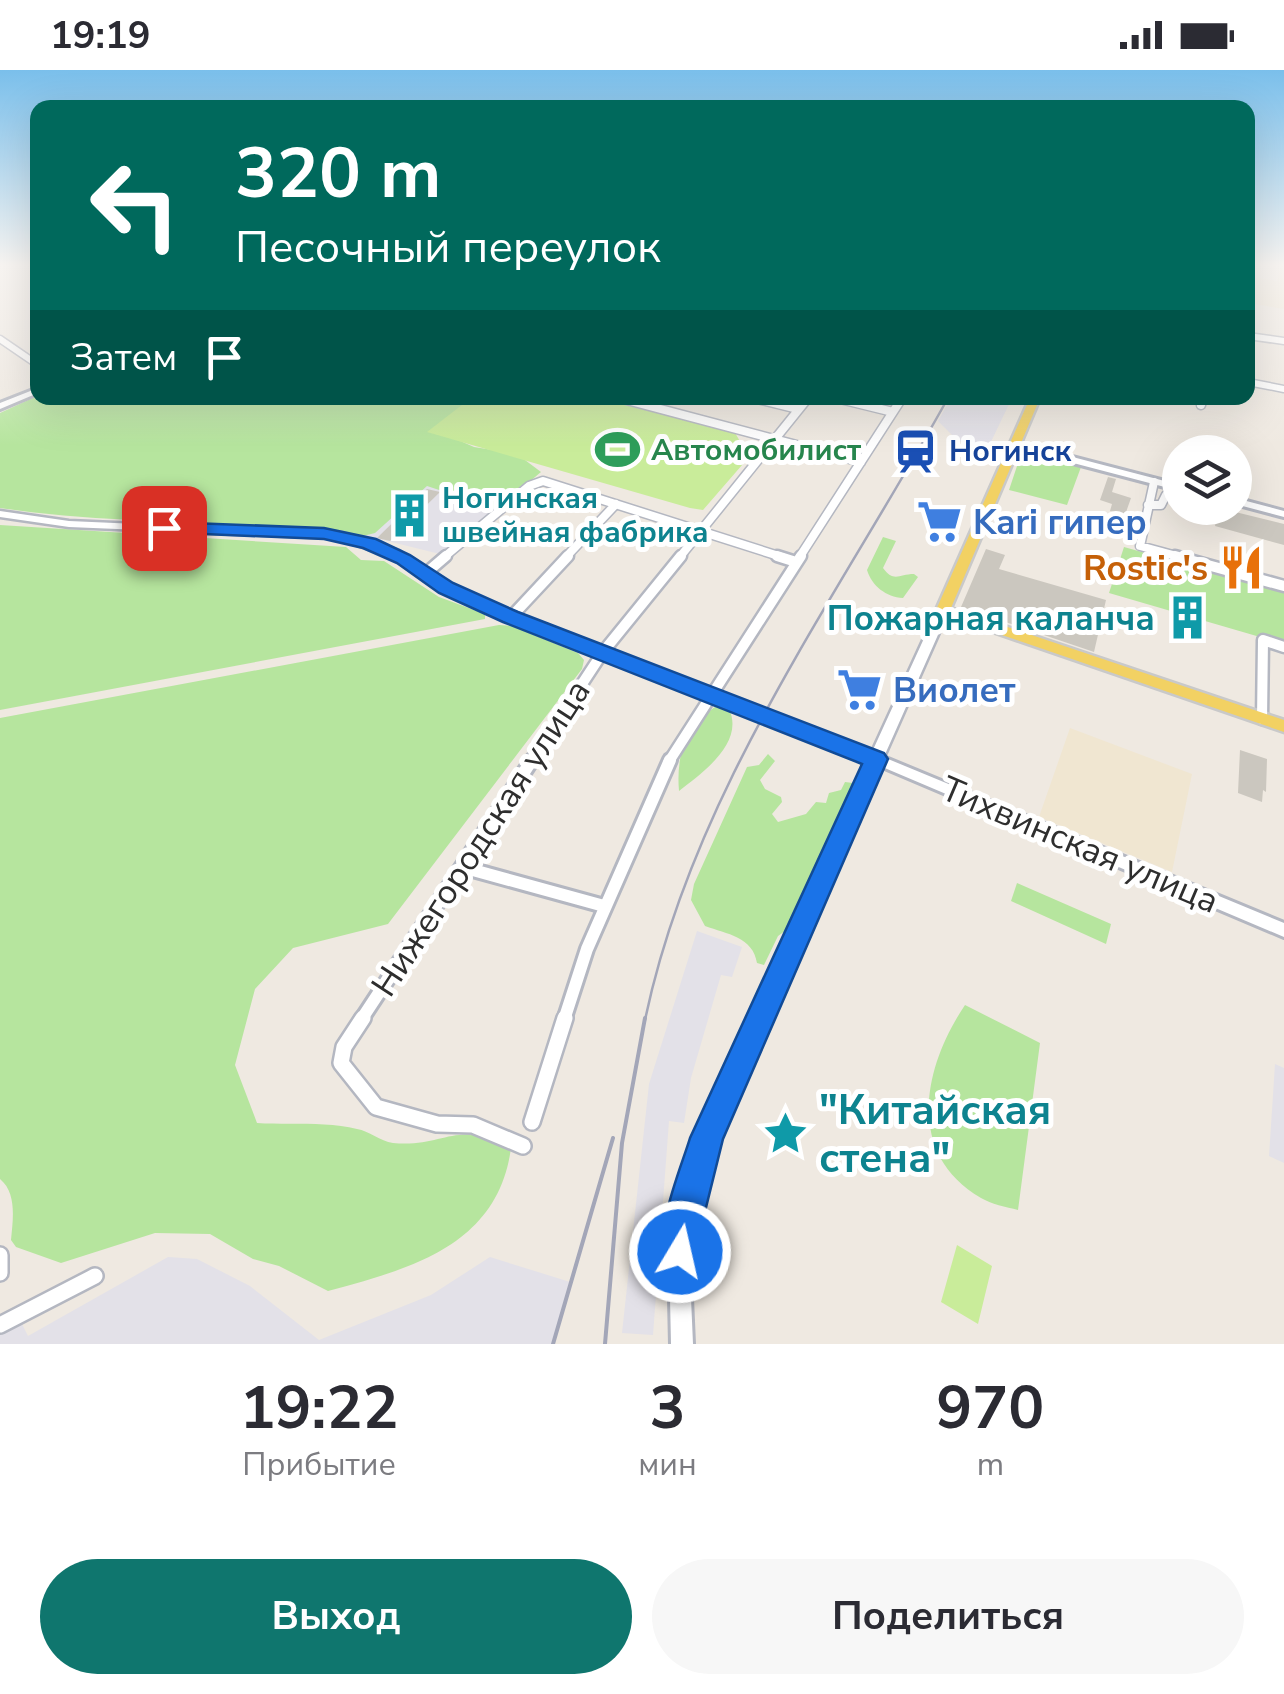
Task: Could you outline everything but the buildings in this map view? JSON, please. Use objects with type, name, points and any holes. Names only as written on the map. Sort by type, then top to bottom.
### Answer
[{"type":"main road","points":[[0,514],[69,524],[338,536],[380,547],[461,596],[510,617],[876,759],[1032,405]]},
{"type":"main road","points":[[943,610],[1284,726]]},
{"type":"street","points":[[1255,337],[1284,341]]},
{"type":"street","points":[[0,339],[30,360]]},
{"type":"street","points":[[1255,384],[1284,390]]},
{"type":"street","points":[[0,406],[30,393]]},
{"type":"street","points":[[645,405],[861,462]]},
{"type":"street","points":[[782,405],[798,409]]},
{"type":"street","name":"Нижегородская улица","points":[[523,1146],[473,1126],[437,1124],[376,1107],[341,1063],[344,1047],[603,652],[802,405]]},
{"type":"street","points":[[864,405],[893,412]]},
{"type":"street","points":[[532,1122],[564,1016],[604,906],[666,766],[898,405]]},
{"type":"street","points":[[1015,445],[1162,484]]},
{"type":"street","points":[[425,574],[538,482],[700,529],[796,562]]},
{"type":"street","points":[[1154,482],[1140,546],[1284,586]]},
{"type":"street","points":[[1148,504],[1162,502]]},
{"type":"street","points":[[510,617],[616,504]]},
{"type":"street","points":[[1252,506],[1284,514]]},
{"type":"street","points":[[1262,719],[1262,640],[1284,646]]},
{"type":"street","points":[[682,1344],[680,1252],[697,1166],[876,759]]},
{"type":"street","name":"Тихвинская улица","points":[[876,759],[1284,930]]},
{"type":"street","points":[[462,867],[604,906]]},
{"type":"street","points":[[0,1255],[0,1273]]},
{"type":"street","points":[[0,1325],[96,1276]]},
{"type":"shaded area","points":[[947,405],[1009,405],[988,448],[958,441],[938,421]]},
{"type":"shaded area","points":[[423,481],[500,504],[444,555],[363,535]]},
{"type":"shaded area","points":[[1070,728],[1192,774],[1172,872],[1039,817]]},
{"type":"shaded area","points":[[697,931],[742,947],[732,977],[721,975],[691,1078],[684,1123],[669,1121],[653,1335],[622,1333],[649,1084]]},
{"type":"shaded area","points":[[1275,1064],[1284,1068],[1284,1163],[1269,1156]]},
{"type":"shaded area","points":[[168,1257],[197,1259],[250,1286],[319,1340],[431,1295],[490,1257],[570,1282],[553,1344],[0,1344],[0,1335],[21,1322],[28,1336]]},
{"type":"green space","points":[[30,399],[30,405],[463,405],[456,439],[474,447],[517,454],[541,472],[497,509],[427,486],[375,533],[363,536],[45,514],[0,508],[0,413]]},
{"type":"green space","name":"Автомобилист","points":[[462,405],[624,405],[734,431],[749,457],[703,510],[427,432]]},
{"type":"green space","points":[[1022,451],[1081,467],[1067,505],[1009,490]]},
{"type":"green space","points":[[0,525],[346,547],[361,560],[384,561],[439,597],[485,614],[485,619],[0,710]]},
{"type":"green space","points":[[883,537],[896,541],[883,568],[887,573],[918,577],[903,598],[881,590],[867,570]]},
{"type":"green space","points":[[1124,547],[1284,592],[1284,644],[1109,593]]},
{"type":"green space","points":[[499,625],[512,626],[578,653],[584,660],[582,669],[388,924],[293,948],[255,989],[235,1065],[257,1123],[345,1127],[393,1143],[477,1135],[511,1148],[503,1181],[488,1209],[469,1231],[419,1262],[328,1291],[279,1266],[253,1259],[210,1234],[155,1233],[61,1263],[16,1247],[11,1240],[11,1199],[0,1179],[0,718]]},
{"type":"green space","points":[[715,707],[729,709],[731,734],[719,756],[679,791],[679,766],[685,743],[696,724]]},
{"type":"green space","points":[[768,754],[775,761],[760,780],[765,789],[781,797],[782,802],[772,814],[778,822],[806,814],[816,802],[826,803],[829,793],[841,790],[845,782],[853,783],[785,931],[778,936],[764,965],[757,963],[745,942],[705,926],[691,900],[694,884],[747,767],[759,765]]},
{"type":"green space","points":[[1017,883],[1111,924],[1106,944],[1011,901]]},
{"type":"green space","points":[[965,1005],[1040,1043],[1018,1210],[985,1200],[957,1179],[940,1157],[931,1133],[932,1081],[939,1055]]},
{"type":"green space","points":[[957,1245],[992,1266],[978,1324],[941,1302]]},
{"type":"railway","points":[[645,1020],[667,936],[732,776],[772,699],[944,405]]},
{"type":"railway","points":[[605,1344],[622,1143],[645,1018]]},
{"type":"railway","points":[[553,1344],[613,1138]]},
{"type":"place","name":"Автомобилист","points":[[618,450]]},
{"type":"place","name":"Ногинск","points":[[916,451]]},
{"type":"place","name":"Ногинская швейная фабрика","points":[[409,515]]},
{"type":"place","name":"Kari гипер","points":[[940,522]]},
{"type":"place","name":"Rostic's","points":[[1241,568]]},
{"type":"place","name":"Пожарная каланча","points":[[1188,618]]},
{"type":"place","name":"Виолет","points":[[860,690]]},
{"type":"place","name":"\"Китайская стена\"","points":[[786,1134]]},
{"type":"route","points":[[164,528],[324,534],[369,543],[404,559],[461,596],[510,617],[876,759],[707,1138],[688,1202],[680,1252]]}]
